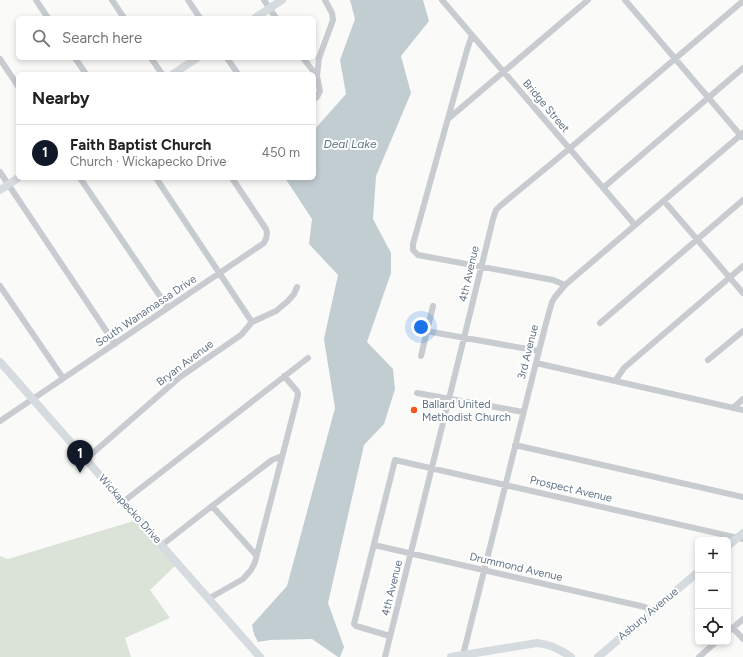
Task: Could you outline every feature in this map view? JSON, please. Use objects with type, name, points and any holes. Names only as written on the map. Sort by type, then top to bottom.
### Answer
[{"type":"street","points":[[36,0],[47,16]]},
{"type":"street","points":[[112,0],[123,16]]},
{"type":"street","points":[[188,0],[199,16]]},
{"type":"street","points":[[264,0],[275,16]]},
{"type":"street","points":[[258,16],[282,0]]},
{"type":"street","points":[[316,98],[318,97],[320,91],[317,76],[319,58],[333,20],[332,13],[324,0]]},
{"type":"street","name":"Bridge Street","points":[[442,0],[635,225]]},
{"type":"street","points":[[448,118],[588,0]]},
{"type":"street","points":[[625,0],[742,136]]},
{"type":"street","name":"4th Avenue","points":[[385,657],[496,210],[570,149],[743,1]]},
{"type":"street","points":[[472,35],[412,250],[418,255],[553,280],[565,285]]},
{"type":"street","points":[[0,59],[16,83]]},
{"type":"street","points":[[76,60],[85,72]]},
{"type":"street","points":[[152,60],[161,72]]},
{"type":"street","points":[[176,72],[194,60]]},
{"type":"street","points":[[228,60],[237,72]]},
{"type":"street","points":[[305,60],[314,72]]},
{"type":"street","points":[[603,188],[743,68]]},
{"type":"street","name":"3rd Avenue","points":[[469,655],[484,570],[523,412],[550,309],[555,297],[565,285],[742,136]]},
{"type":"street","points":[[0,172],[115,344]]},
{"type":"street","points":[[0,190],[16,179]]},
{"type":"street","points":[[81,180],[168,308]]},
{"type":"street","points":[[157,180],[252,322]]},
{"type":"street","name":"South Wanamassa Drive","points":[[0,421],[264,243],[267,237],[266,228],[234,180]]},
{"type":"street","points":[[600,323],[743,200]]},
{"type":"street","points":[[664,201],[743,293]]},
{"type":"street","points":[[615,381],[624,368],[743,266]]},
{"type":"street","points":[[0,286],[63,378]]},
{"type":"street","name":"Bryan Avenue","points":[[86,459],[180,377],[241,335],[252,322],[276,311],[288,301],[294,294],[297,287]]},
{"type":"street","points":[[420,356],[433,306]]},
{"type":"street","points":[[426,331],[539,351]]},
{"type":"street","points":[[708,360],[743,331]]},
{"type":"street","points":[[124,502],[308,358]]},
{"type":"street","name":"Wickapecko Drive","points":[[0,362],[260,657]]},
{"type":"street","points":[[536,363],[743,410]]},
{"type":"street","points":[[208,599],[240,582],[251,570],[298,397],[296,391],[284,376]]},
{"type":"street","points":[[417,393],[523,412]]},
{"type":"street","points":[[733,408],[743,399]]},
{"type":"street","points":[[515,445],[743,497]]},
{"type":"street","points":[[162,545],[272,460],[282,456]]},
{"type":"street","name":"Prospect Avenue","points":[[374,545],[395,460],[741,536]]},
{"type":"street","points":[[212,506],[256,555]]},
{"type":"street","points":[[731,544],[741,536]]},
{"type":"street","points":[[374,545],[354,624],[355,626],[390,636]]},
{"type":"street","name":"Drummond Avenue","points":[[374,545],[645,607],[652,611]]},
{"type":"street","name":"Asbury Avenue","points":[[598,657],[697,573]]},
{"type":"street","points":[[743,619],[731,630],[743,639]]},
{"type":"street","points":[[451,657],[537,643],[548,644],[562,650],[571,657]]},
{"type":"street","points":[[699,657],[713,645]]},
{"type":"shaded area","points":[[140,519],[178,563],[150,590],[170,618],[125,638],[131,657],[0,657],[0,556],[8,559]]},
{"type":"water","name":"Deal Lake","points":[[350,0],[423,0],[429,21],[401,56],[411,93],[376,176],[373,219],[391,253],[391,273],[367,342],[393,369],[395,389],[384,424],[364,445],[328,603],[344,647],[340,657],[338,657],[312,639],[270,640],[258,642],[252,625],[287,586],[335,408],[324,339],[338,275],[309,244],[312,219],[286,180],[316,180],[316,128],[346,94],[340,60],[355,19]]},
{"type":"place","name":"Ballard United Methodist Church","points":[[414,410]]},
{"type":"place","name":"Faith Baptist Church","points":[[80,473]]}]
